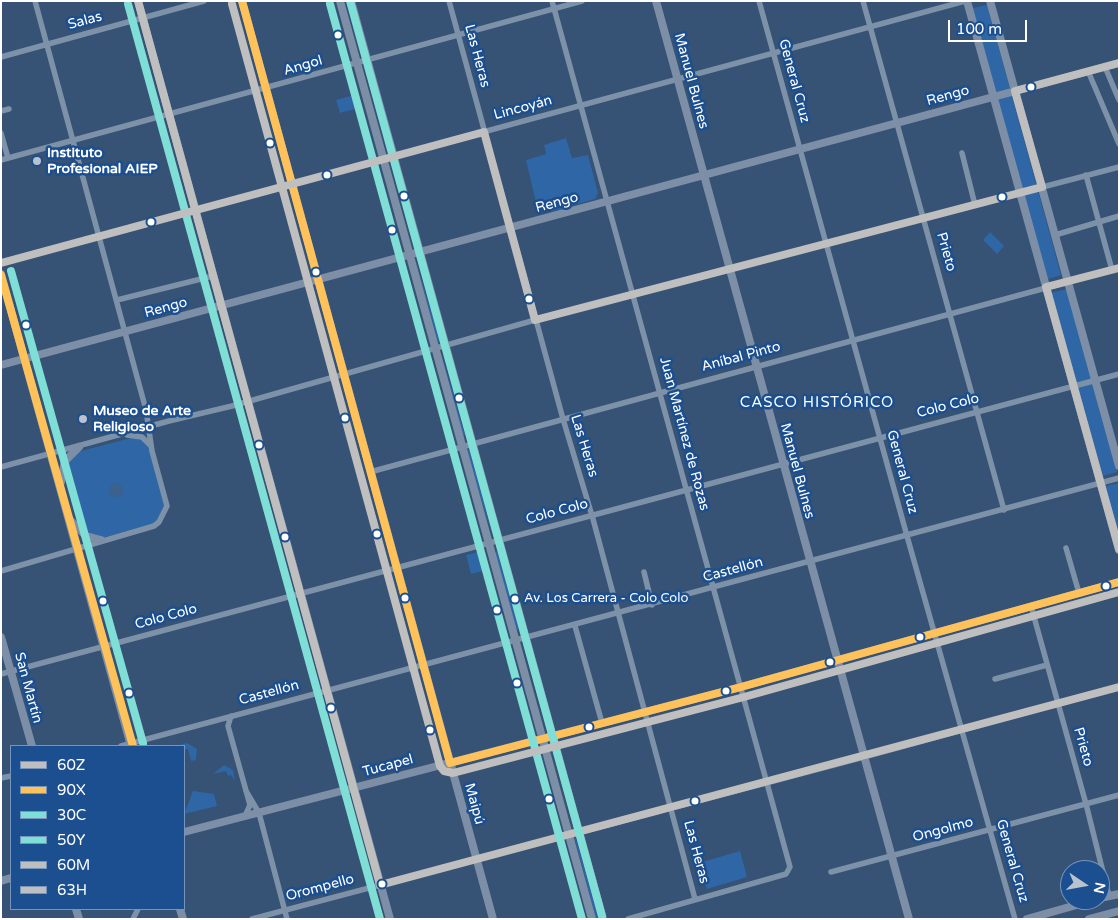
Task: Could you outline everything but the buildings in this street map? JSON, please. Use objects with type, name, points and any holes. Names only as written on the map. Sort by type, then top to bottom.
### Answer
[{"type":"main road","points":[[138,1],[390,919]]},
{"type":"main road","name":"Maipú","points":[[242,1],[493,919]]},
{"type":"main road","points":[[340,1],[461,448],[592,919]]},
{"type":"main road","points":[[351,1],[603,919]]},
{"type":"main road","name":"Manuel Bulnes","points":[[656,1],[782,464],[910,919]]},
{"type":"main road","points":[[966,1],[1119,550]]},
{"type":"main road","points":[[990,1],[1119,466]]},
{"type":"main road","name":"Rengo","points":[[1,365],[511,229],[703,175],[1119,63]]},
{"type":"main road","points":[[1,274],[131,745]]},
{"type":"main road","points":[[60,489],[65,461],[79,447]]},
{"type":"main road","points":[[69,520],[86,536],[101,540]]},
{"type":"main road","name":"Tucapel","points":[[185,832],[741,687],[1119,582]]},
{"type":"main road","name":"San Martín","points":[[1,637],[32,745]]},
{"type":"main road","points":[[1028,919],[1060,910]]},
{"type":"main road","points":[[1089,919],[1119,911]]},
{"type":"street","points":[[1,571],[78,550],[101,540],[155,526],[162,516],[166,504],[152,451],[146,410],[35,1]]},
{"type":"street","name":"Salas","points":[[1,57],[204,1]]},
{"type":"street","name":"Las Heras","points":[[449,1],[535,320],[592,515],[695,899]]},
{"type":"street","name":"Juan Martínez de Rozas","points":[[552,1],[790,867],[788,873],[695,899]]},
{"type":"street","name":"Angol","points":[[1,160],[582,1]]},
{"type":"street","name":"General Cruz","points":[[759,1],[906,536],[1015,919]]},
{"type":"street","name":"Prieto","points":[[863,1],[1004,510]]},
{"type":"street","name":"Lincoyán","points":[[1,263],[966,1]]},
{"type":"street","points":[[1105,67],[1119,100]]},
{"type":"street","points":[[1088,71],[1119,144]]},
{"type":"street","points":[[1,111],[9,109]]},
{"type":"street","points":[[1,133],[8,158]]},
{"type":"street","points":[[962,154],[975,205]]},
{"type":"street","points":[[1,467],[248,401],[535,320],[1119,167]]},
{"type":"street","points":[[1086,175],[1112,270]]},
{"type":"street","points":[[1055,234],[1119,216]]},
{"type":"street","name":"Aníbal Pinto","points":[[370,472],[1119,268]]},
{"type":"street","points":[[117,300],[213,276]]},
{"type":"street","name":"Colo Colo","points":[[1,674],[1119,374]]},
{"type":"street","points":[[124,434],[144,439],[152,451]]},
{"type":"street","name":"Castellón","points":[[131,745],[231,716],[714,589],[1119,478]]},
{"type":"street","points":[[1066,548],[1079,593]]},
{"type":"street","points":[[644,572],[652,605]]},
{"type":"street","name":"Prieto","points":[[1031,606],[1100,860]]},
{"type":"street","points":[[575,626],[602,723]]},
{"type":"street","points":[[995,679],[1047,665]]},
{"type":"street","name":"Orompello","points":[[252,919],[568,834],[864,758],[1119,687]]},
{"type":"street","points":[[231,716],[228,726],[250,808],[245,816]]},
{"type":"street","points":[[218,720],[228,726]]},
{"type":"street","points":[[246,791],[259,813],[287,919]]},
{"type":"street","name":"Ongolmo","points":[[831,872],[1119,795]]},
{"type":"street","points":[[628,919],[695,899]]},
{"type":"shaded area","points":[[987,5],[1061,275],[1045,280],[973,8]]},
{"type":"shaded area","points":[[358,94],[362,107],[340,113],[336,100]]},
{"type":"shaded area","points":[[566,138],[572,158],[588,155],[598,193],[595,199],[551,212],[548,204],[537,207],[526,160],[546,154],[544,145]]},
{"type":"shaded area","points":[[990,232],[1004,246],[997,254],[983,240]]},
{"type":"shaded area","points":[[415,259],[440,340],[439,342],[438,342]]},
{"type":"shaded area","points":[[1067,289],[1117,472],[1103,476],[1050,293]]},
{"type":"shaded area","points":[[440,354],[465,435],[463,436]]},
{"type":"shaded area","points":[[131,438],[141,439],[149,446],[165,505],[153,524],[102,538],[93,538],[80,525],[65,472],[67,462],[77,452]]},
{"type":"shaded area","points":[[467,449],[470,451],[493,537],[472,470]]},
{"type":"shaded area","points":[[116,483],[121,485],[123,490],[121,495],[116,497],[111,495],[109,490],[111,485]]},
{"type":"shaded area","points":[[1119,483],[1119,537],[1105,486]]},
{"type":"shaded area","points":[[482,551],[487,570],[471,574],[466,555]]},
{"type":"shaded area","points":[[497,551],[519,629],[516,630],[495,553]]},
{"type":"shaded area","points":[[18,675],[23,686],[33,683],[35,688],[24,692],[29,710]]},
{"type":"shaded area","points":[[187,743],[197,749],[196,760],[191,761],[188,749],[185,750],[185,745],[179,745]]},
{"type":"shaded area","points":[[224,765],[233,770],[235,781],[231,775],[228,776],[226,771],[213,774]]},
{"type":"shaded area","points":[[193,791],[214,794],[217,806],[185,814]]},
{"type":"shaded area","points":[[574,836],[576,839],[599,919],[596,919]]},
{"type":"shaded area","points":[[740,851],[747,877],[707,889],[699,863]]},
{"type":"transit line","name":"60Z","points":[[138,1],[380,885],[1119,687]]},
{"type":"transit line","name":"90X","points":[[242,1],[450,763],[741,687],[1119,582]]},
{"type":"transit line","name":"50Y","points":[[350,1],[602,916]]},
{"type":"transit line","name":"30C","points":[[128,4],[380,919]]},
{"type":"transit line","name":"60M","points":[[232,4],[440,766],[444,771],[453,773],[744,697],[1119,592]]},
{"type":"transit line","name":"30C","points":[[330,4],[582,919]]},
{"type":"transit line","name":"63H","points":[[1,263],[484,132],[535,320],[1042,187],[1015,91],[1119,63]]},
{"type":"transit line","name":"60Z","points":[[1119,268],[1046,287],[1119,549]]},
{"type":"transit line","name":"50Y","points":[[11,271],[143,743]]},
{"type":"transit line","name":"90X","points":[[1,275],[133,745]]},
{"type":"place","name":"Instituto Profesional AIEP","points":[[37,161]]},
{"type":"place","name":"Museo de Arte Religioso","points":[[83,419]]},
{"type":"place","name":"Av. Los Carrera - Colo Colo","points":[[515,599]]},
{"type":"district","name":"CASCO HISTÓRICO","points":[[817,403]]}]
